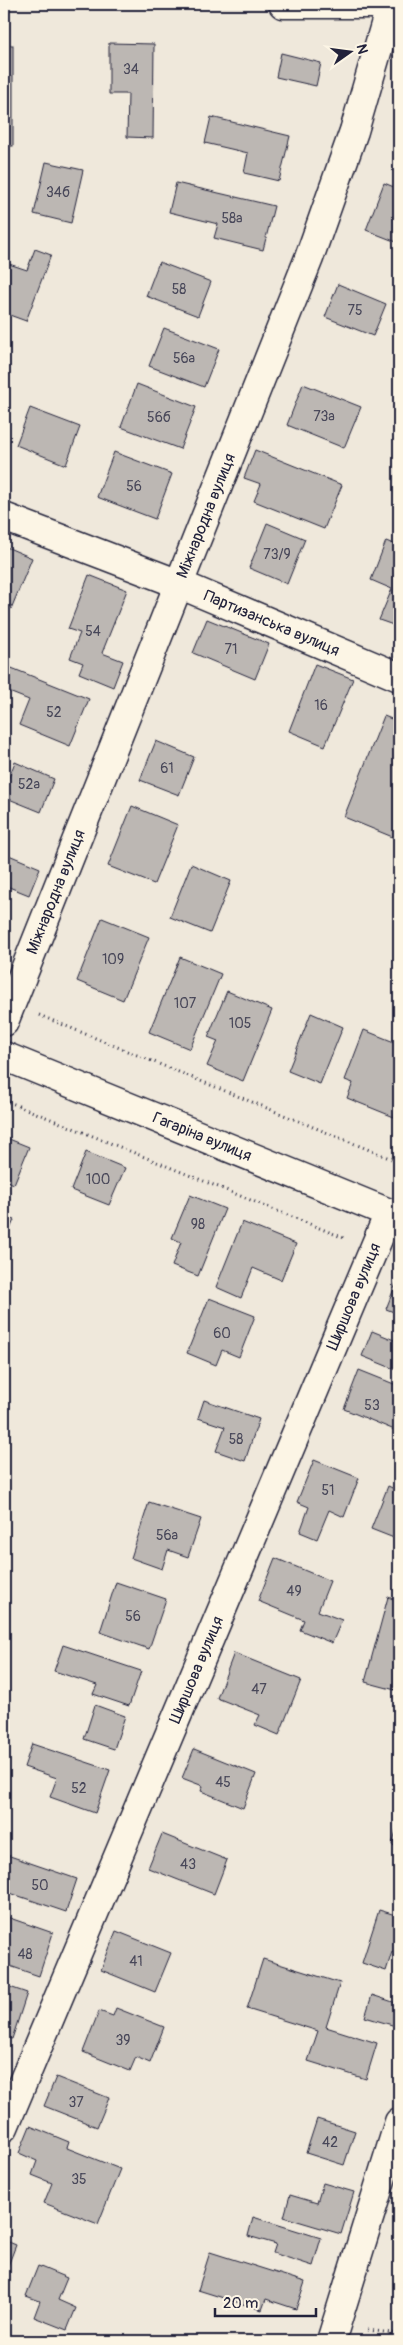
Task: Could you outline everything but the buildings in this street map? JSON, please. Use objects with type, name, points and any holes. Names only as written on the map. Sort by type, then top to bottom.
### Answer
[{"type":"street","points":[[283,4],[399,4]]},
{"type":"street","name":"Міжнародна вулиця","points":[[7,1013],[309,258],[354,131],[391,4]]},
{"type":"street","name":"Партизанська вулиця","points":[[4,517],[180,584],[399,677]]},
{"type":"street","name":"Гагаріна вулиця","points":[[4,1056],[394,1215]]},
{"type":"street","name":"Ширшова вулиця","points":[[4,2127],[373,1250],[394,1215]]},
{"type":"street","points":[[331,2341],[399,2122]]},
{"type":"path","points":[[7,1013],[399,1162]]},
{"type":"path","points":[[4,1100],[373,1250]]}]
